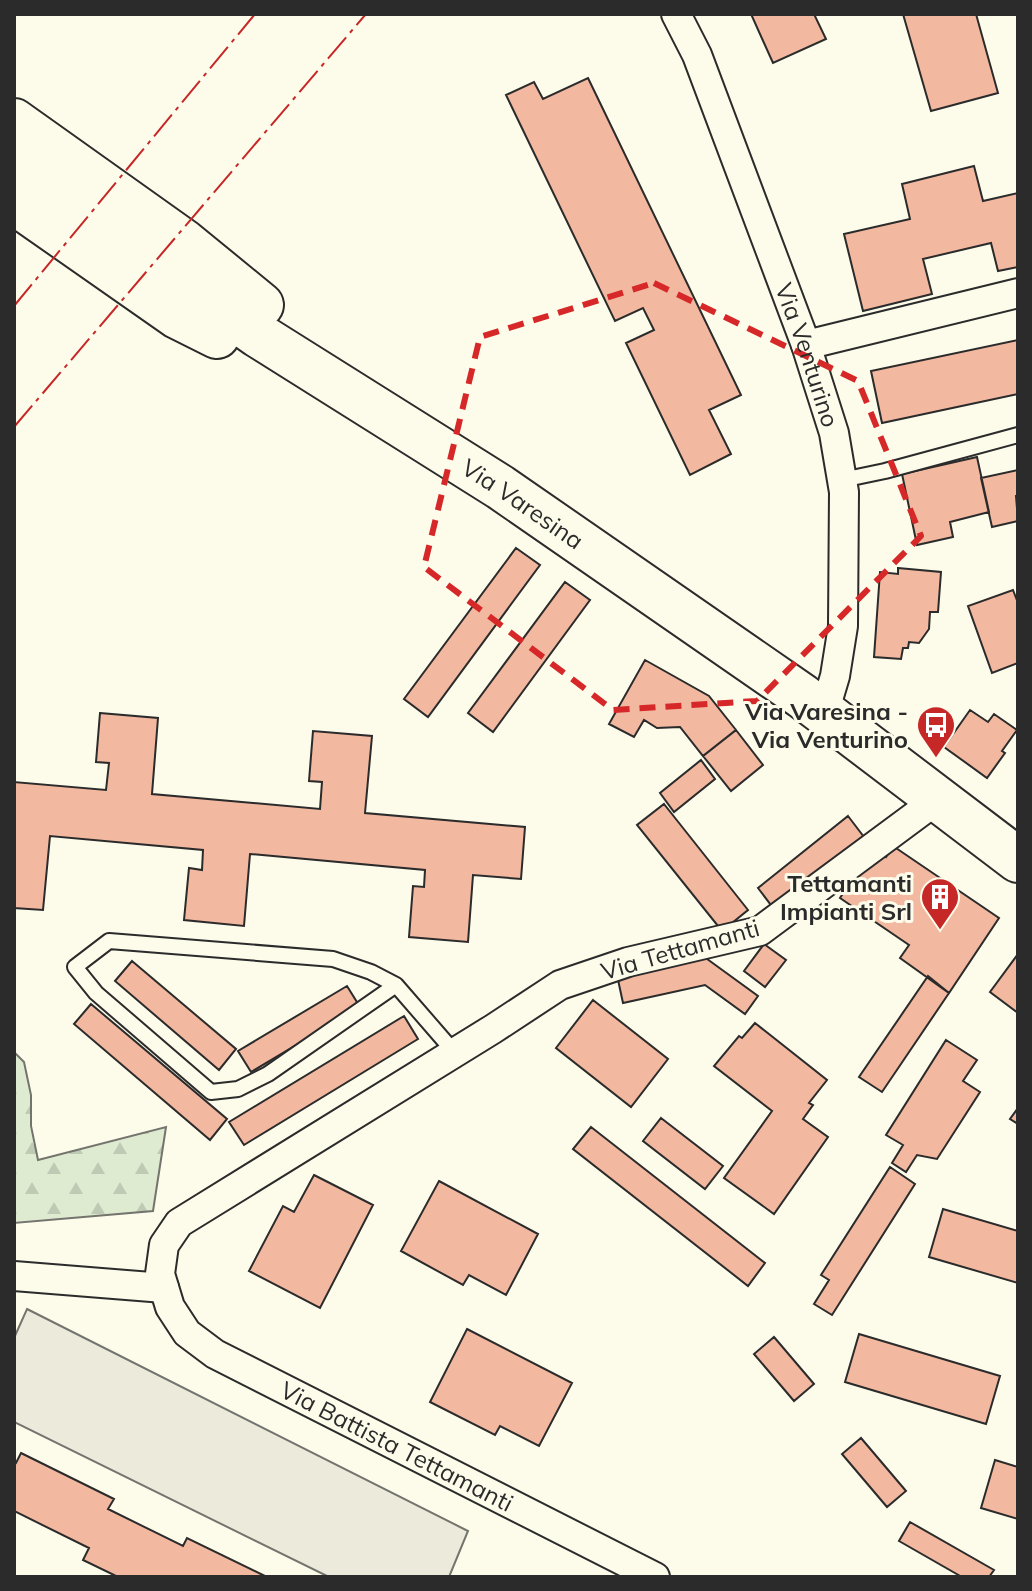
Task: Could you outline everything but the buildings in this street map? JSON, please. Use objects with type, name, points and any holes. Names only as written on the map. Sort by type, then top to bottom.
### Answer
[{"type":"main road","points":[[14,121],[184,242],[436,448]]},
{"type":"main road","name":"Via Varesina","points":[[14,164],[258,335],[513,496],[824,713],[1018,860]]},
{"type":"main road","points":[[14,202],[177,316],[436,448]]},
{"type":"street","name":"Via Venturino","points":[[676,14],[697,55],[806,345],[834,433],[844,492],[843,626],[835,676],[824,713]]},
{"type":"street","points":[[806,345],[1018,293]]},
{"type":"street","name":"Via Tettamanti","points":[[164,1288],[160,1274],[164,1245],[179,1223],[560,985],[628,962],[760,931],[938,799]]},
{"type":"street","points":[[14,1276],[164,1288]]},
{"type":"street","name":"Via Battista Tettamanti","points":[[164,1288],[170,1307],[187,1333],[215,1354],[655,1577]]},
{"type":"lane","points":[[842,480],[1018,435]]},
{"type":"lane","points":[[396,985],[268,1074],[238,1089],[211,1092],[96,993],[75,967],[109,941],[333,959],[371,972],[396,985],[455,1053]]},
{"type":"highlighted area","points":[[654,283],[858,381],[921,536],[757,701],[613,710],[424,567],[480,337]]},
{"type":"green space","points":[[14,1052],[24,1062],[38,1160],[166,1127],[153,1211],[14,1223]]},
{"type":"shaded area","points":[[27,1309],[468,1531],[449,1577],[329,1577],[14,1422],[14,1338]]},
{"type":"power","points":[[14,306],[255,14]]},
{"type":"power","points":[[14,427],[366,14]]},
{"type":"place","name":"Via Varesina - Via Venturino","points":[[936,759]]},
{"type":"place","name":"Tettamanti Impianti Srl","points":[[940,931]]}]
